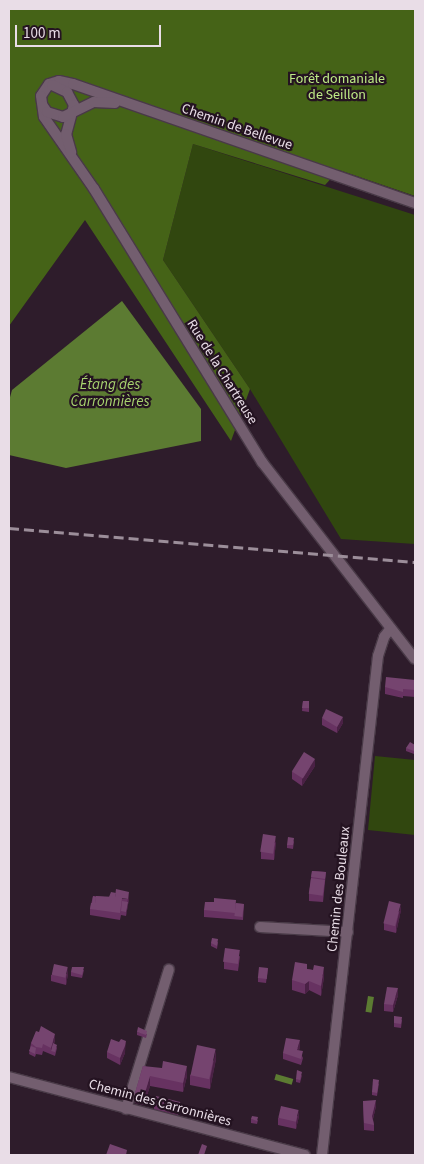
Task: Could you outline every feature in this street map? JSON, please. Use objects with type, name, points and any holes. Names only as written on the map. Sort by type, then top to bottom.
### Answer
[{"type":"street","name":"Chemin de Bellevue","points":[[49,84],[59,80],[73,84],[415,203]]},
{"type":"street","points":[[76,163],[66,134],[72,114],[74,105],[67,92],[49,84],[41,96],[42,105],[53,115],[63,117],[72,114],[94,102],[139,107]]},
{"type":"street","name":"Rue de la Chartreuse","points":[[42,105],[44,117],[76,163],[262,462],[415,659]]},
{"type":"street","name":"Chemin des Bouleaux","points":[[322,1155],[378,656],[384,637],[391,628]]},
{"type":"street","points":[[260,927],[348,932]]},
{"type":"street","points":[[126,1109],[169,970]]},
{"type":"street","name":"Chemin des Carronnières","points":[[9,1077],[305,1155]]},
{"type":"shaded area","points":[[193,144],[415,215],[415,544],[341,539],[250,389],[163,260]]},
{"type":"shaded area","points":[[375,756],[415,760],[415,835],[368,830]]},
{"type":"green space","name":"Forêt domaniale de Seillon","points":[[9,9],[415,9],[415,196],[339,170],[325,185],[193,144],[163,260],[250,389],[231,441],[85,220],[9,326]]},
{"type":"water","name":"Étang des Carronnières","points":[[122,301],[201,409],[201,441],[66,468],[9,455],[9,401],[12,390]]},
{"type":"water","points":[[368,996],[374,997],[371,1013],[365,1012]]},
{"type":"water","points":[[276,1074],[293,1079],[292,1085],[274,1080]]},
{"type":"building","points":[[386,677],[415,680],[415,690],[403,689],[403,692],[385,687]]},
{"type":"building","points":[[303,701],[309,701],[309,708],[302,708]]},
{"type":"building","points":[[326,709],[343,717],[337,727],[322,718]]},
{"type":"building","points":[[410,742],[415,745],[414,751],[406,748]]},
{"type":"building","points":[[304,752],[315,759],[303,778],[292,772]]},
{"type":"building","points":[[263,834],[276,836],[273,854],[260,852]]},
{"type":"building","points":[[288,837],[294,838],[293,845],[287,845]]},
{"type":"building","points":[[312,871],[326,872],[325,879],[311,877]]},
{"type":"building","points":[[311,878],[325,880],[323,896],[309,894]]},
{"type":"building","points":[[116,889],[129,892],[128,899],[122,898],[120,913],[90,909],[91,903],[95,903],[96,896],[115,897]]},
{"type":"building","points":[[111,892],[116,893],[115,897],[109,897]]},
{"type":"building","points":[[93,896],[96,897],[95,903],[92,903]]},
{"type":"building","points":[[214,898],[236,900],[235,913],[204,910],[205,902],[214,902]]},
{"type":"building","points":[[122,901],[128,902],[126,912],[121,911]]},
{"type":"building","points":[[389,901],[401,904],[395,926],[383,923]]},
{"type":"building","points":[[236,903],[244,904],[242,917],[234,916]]},
{"type":"building","points":[[212,938],[218,939],[217,946],[211,943]]},
{"type":"building","points":[[225,948],[240,950],[238,964],[223,962]]},
{"type":"building","points":[[295,962],[307,964],[307,969],[313,970],[314,965],[324,967],[321,986],[309,981],[305,984],[292,980]]},
{"type":"building","points":[[54,964],[68,967],[65,978],[52,975]]},
{"type":"building","points":[[72,967],[84,967],[82,975],[71,972]]},
{"type":"building","points":[[259,967],[268,968],[267,979],[258,978]]},
{"type":"building","points":[[387,987],[398,988],[393,1005],[384,1004]]},
{"type":"building","points":[[394,1016],[402,1017],[401,1024],[394,1023]]},
{"type":"building","points":[[41,1026],[55,1034],[51,1048],[43,1044],[42,1048],[36,1047],[31,1043],[36,1031],[39,1032]]},
{"type":"building","points":[[138,1027],[147,1031],[146,1035],[137,1032]]},
{"type":"building","points":[[286,1038],[300,1040],[297,1050],[303,1051],[301,1059],[283,1053]]},
{"type":"building","points":[[111,1039],[119,1042],[121,1039],[126,1041],[120,1058],[107,1052]]},
{"type":"building","points":[[53,1043],[57,1045],[55,1052],[51,1051]]},
{"type":"building","points":[[197,1045],[216,1049],[209,1079],[191,1075]]},
{"type":"building","points":[[31,1046],[36,1048],[35,1054],[29,1051]]},
{"type":"building","points":[[163,1061],[187,1066],[183,1083],[150,1076],[144,1096],[135,1093],[143,1066],[162,1068]]},
{"type":"building","points":[[297,1070],[302,1072],[300,1080],[296,1079]]},
{"type":"building","points":[[373,1079],[379,1080],[377,1093],[372,1092]]},
{"type":"building","points":[[156,1096],[180,1102],[179,1108],[155,1102]]},
{"type":"building","points":[[376,1100],[372,1116],[374,1125],[364,1123],[363,1101]]},
{"type":"building","points":[[281,1106],[299,1110],[296,1122],[278,1118]]},
{"type":"building","points":[[252,1116],[258,1117],[257,1121],[251,1119]]},
{"type":"building","points":[[110,1144],[127,1150],[126,1155],[106,1155]]},
{"type":"building","points":[[202,1144],[207,1146],[204,1155],[198,1155]]},
{"type":"railway","points":[[9,528],[415,562]]}]
